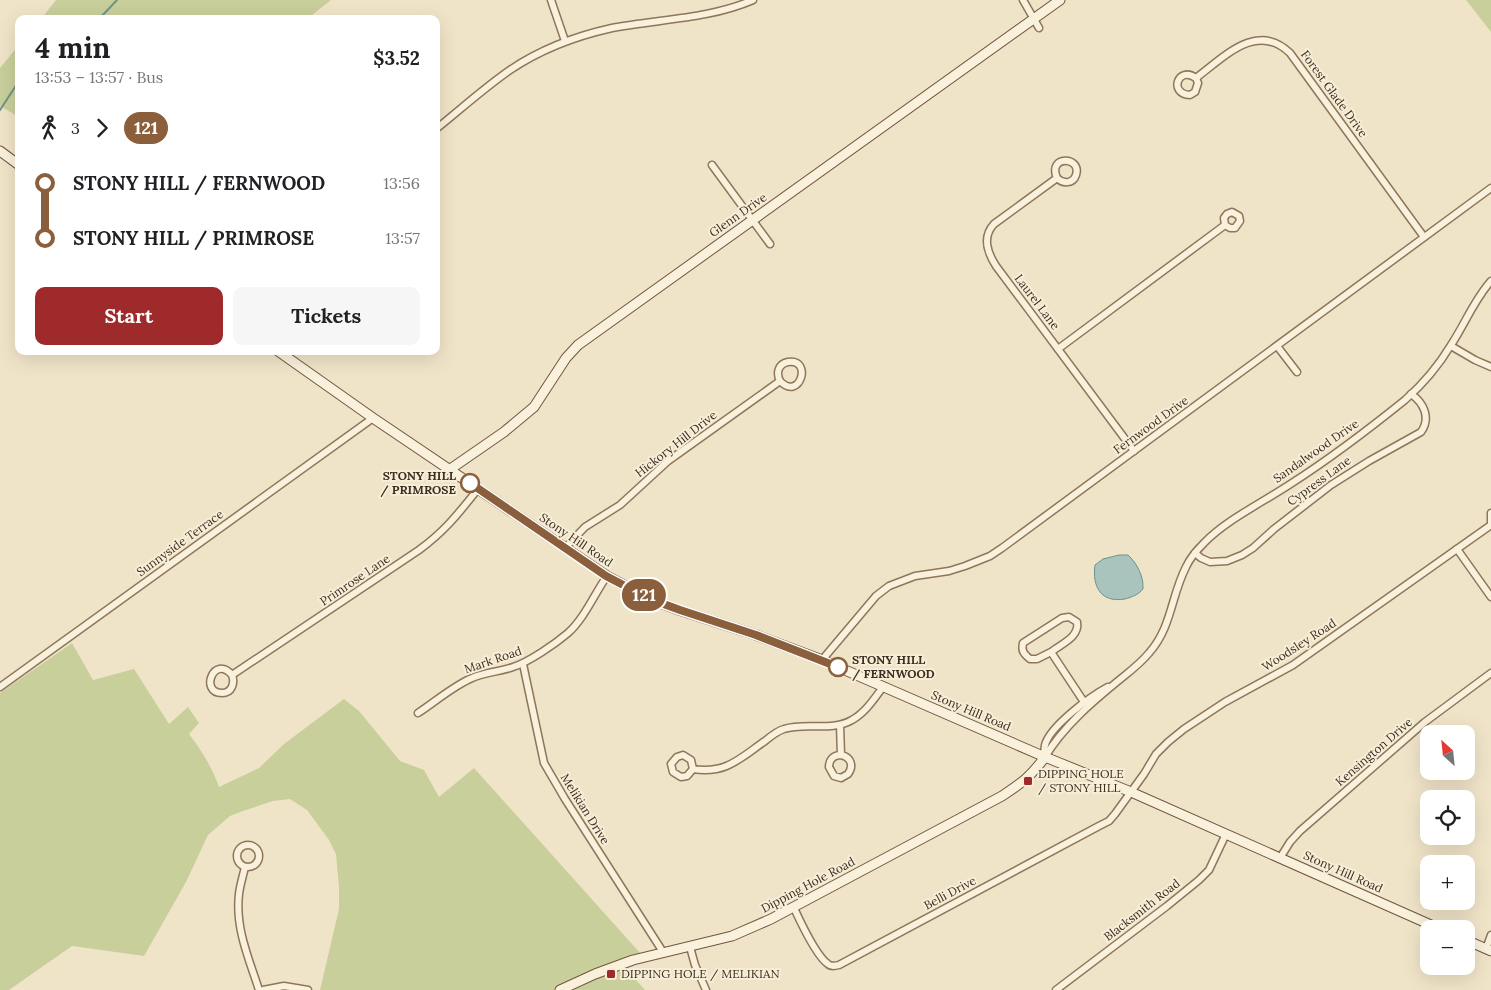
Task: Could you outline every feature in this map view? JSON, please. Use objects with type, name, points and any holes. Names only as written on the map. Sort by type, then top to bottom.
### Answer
[{"type":"main road","name":"Glenn Drive","points":[[449,470],[504,432],[534,407],[566,358],[578,345],[1060,0]]},
{"type":"main road","points":[[0,151],[15,162]]},
{"type":"main road","name":"Stony Hill Road","points":[[284,355],[606,576],[650,599],[756,635],[822,660],[1045,757],[1131,792],[1420,920]]},
{"type":"main road","name":"Dipping Hole Road","points":[[560,990],[612,967],[663,952],[732,936],[794,908],[1002,796],[1024,782],[1045,757]]},
{"type":"main road","points":[[1475,944],[1488,950]]},
{"type":"street","points":[[551,0],[565,41]]},
{"type":"street","points":[[440,126],[511,69],[565,41],[612,28],[723,11],[753,0]]},
{"type":"street","points":[[1023,0],[1040,28]]},
{"type":"street","name":"Forest Glade Drive","points":[[1196,78],[1247,42],[1261,39],[1280,45],[1290,53],[1424,237]]},
{"type":"street","points":[[712,165],[770,244]]},
{"type":"street","name":"Laurel Lane","points":[[1057,178],[989,229],[986,241],[990,258],[1134,451]]},
{"type":"street","name":"Fernwood Drive","points":[[822,660],[876,596],[889,586],[915,576],[949,571],[990,556],[1491,188]]},
{"type":"street","points":[[1058,349],[1225,225]]},
{"type":"street","name":"Sandalwood Drive","points":[[1118,681],[1145,659],[1157,643],[1166,625],[1187,565],[1195,553],[1214,534],[1320,464],[1411,394],[1435,369],[1451,346],[1484,288],[1491,281]]},
{"type":"street","points":[[1277,346],[1297,372]]},
{"type":"street","points":[[1451,346],[1491,367]]},
{"type":"street","name":"Hickory Hill Drive","points":[[566,548],[585,527],[620,505],[664,465],[780,381]]},
{"type":"street","name":"Cypress Lane","points":[[1195,553],[1210,562],[1227,561],[1242,555],[1331,485],[1369,460],[1422,432],[1426,423],[1425,411],[1421,402],[1411,394]]},
{"type":"street","name":"Sunnyside Terrace","points":[[0,687],[373,418]]},
{"type":"street","name":"Primrose Lane","points":[[232,675],[437,537],[455,519],[478,489]]},
{"type":"street","name":"Woodsley Road","points":[[1131,792],[1156,754],[1184,729],[1225,702],[1293,664],[1457,550],[1491,523],[1491,513]]},
{"type":"street","points":[[1457,550],[1491,597]]},
{"type":"street","name":"Mark Road","points":[[418,714],[472,678],[523,664],[568,633],[576,624],[606,576]]},
{"type":"street","points":[[1069,617],[1077,622],[1076,634],[1051,652],[1037,659],[1030,659],[1024,654],[1023,643],[1062,618],[1069,617]]},
{"type":"street","points":[[1051,652],[1084,702]]},
{"type":"street","name":"Melikian Drive","points":[[523,664],[544,763],[663,952]]},
{"type":"street","name":"Kensington Drive","points":[[1280,858],[1300,831],[1425,722],[1491,673]]},
{"type":"street","points":[[1045,757],[1045,745],[1049,736],[1068,716],[1098,692],[1118,681]]},
{"type":"street","points":[[1045,757],[1057,737],[1118,681]]},
{"type":"street","points":[[692,769],[712,770],[729,766],[772,735],[784,729],[840,725],[851,721],[862,713],[884,687]]},
{"type":"street","points":[[840,725],[841,754]]},
{"type":"street","name":"Belli Drive","points":[[794,908],[808,936],[821,956],[828,964],[833,966],[839,965],[1109,821],[1131,792]]},
{"type":"street","name":"Blacksmith Road","points":[[1056,990],[1199,880],[1209,870],[1226,834]]},
{"type":"street","points":[[246,867],[239,892],[239,926],[261,990],[284,986],[308,990]]},
{"type":"street","points":[[1488,950],[1491,935]]},
{"type":"street","points":[[690,946],[695,965],[706,990]]},
{"type":"green space","points":[[56,0],[331,0],[312,15],[44,15]]},
{"type":"green space","points":[[1466,0],[1491,0],[1491,32]]},
{"type":"green space","points":[[15,50],[15,115],[0,106],[0,68]]},
{"type":"green space","points":[[72,643],[93,680],[134,669],[169,724],[188,707],[199,723],[189,734],[206,759],[219,787],[259,768],[284,744],[344,699],[359,711],[400,761],[424,770],[439,797],[474,768],[641,954],[622,964],[645,990],[320,990],[339,909],[336,854],[329,840],[307,810],[290,799],[273,801],[230,816],[208,835],[186,882],[144,956],[72,946],[9,990],[0,990],[0,693]]},
{"type":"water","points":[[1128,555],[1134,562],[1141,575],[1143,589],[1132,597],[1117,600],[1104,596],[1100,592],[1094,573],[1095,565],[1103,559]]},
{"type":"waterway","points":[[103,15],[117,0]]},
{"type":"waterway","points":[[0,110],[15,87]]},
{"type":"bus line","name":"121","points":[[470,483],[606,576],[650,599],[756,635],[838,667]]},
{"type":"place","name":"STONY HILL / PRIMROSE","points":[[470,483]]},
{"type":"place","name":"STONY HILL / FERNWOOD","points":[[838,667]]},
{"type":"place","name":"DIPPING HOLE / STONY HILL","points":[[1028,781]]},
{"type":"place","name":"DIPPING HOLE / MELIKIAN","points":[[611,974]]}]
